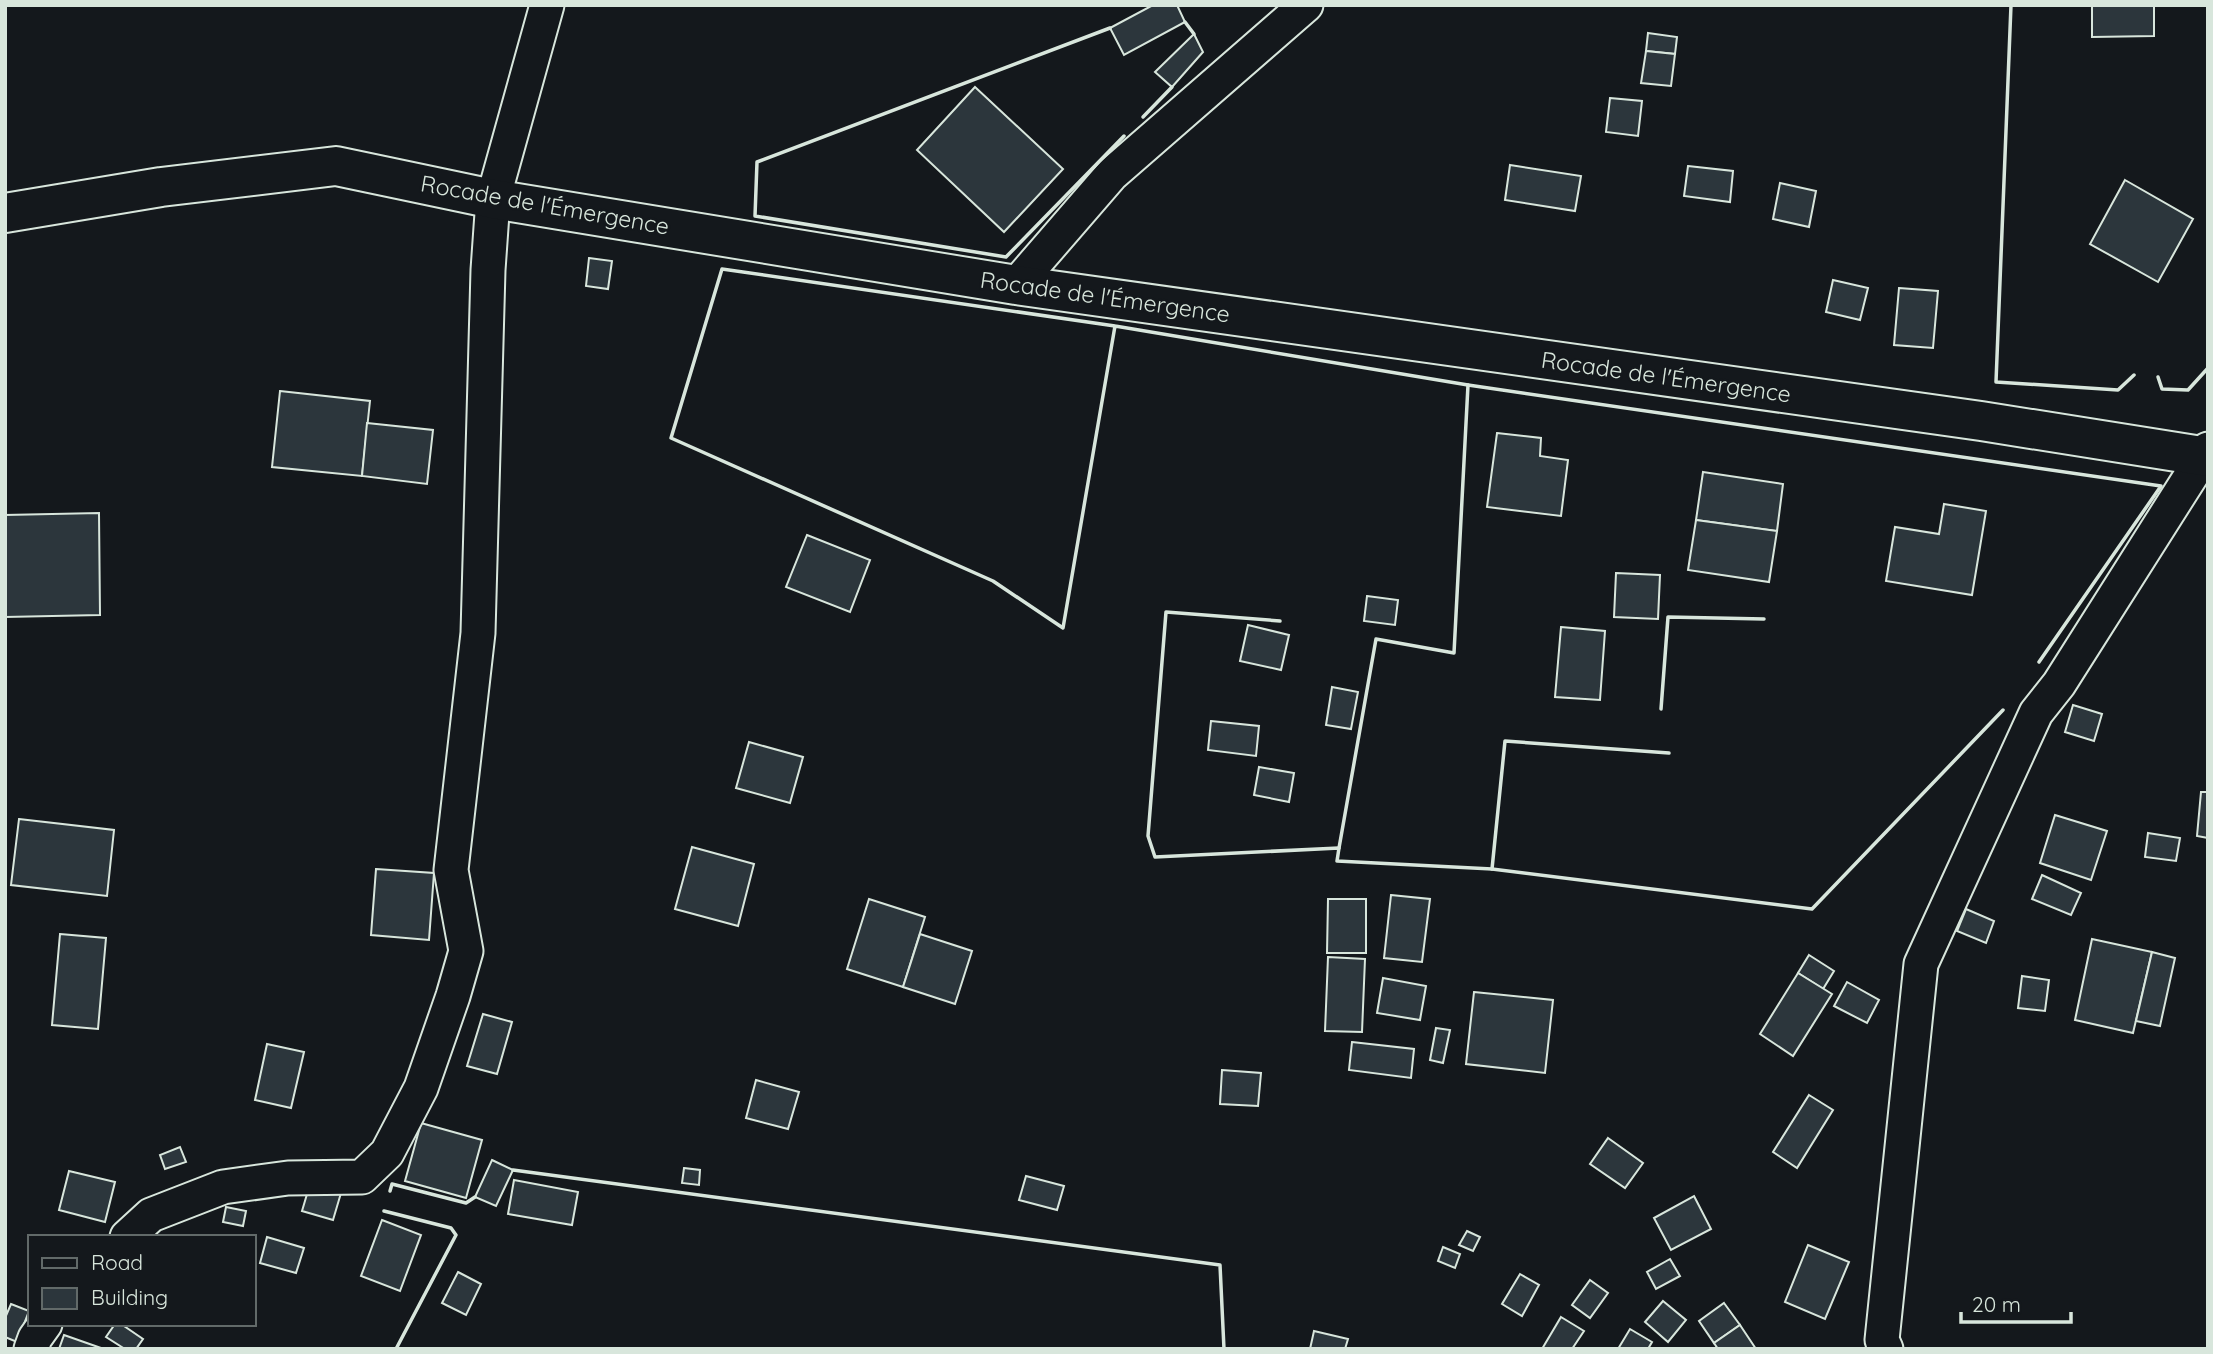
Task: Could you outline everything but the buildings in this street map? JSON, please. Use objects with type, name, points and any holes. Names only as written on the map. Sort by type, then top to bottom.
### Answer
[{"type":"street","points":[[129,1235],[151,1215],[223,1187],[288,1178],[362,1177],[387,1153],[421,1088],[453,996],[466,951],[451,870],[478,633],[488,270],[494,199],[547,5]]},
{"type":"street","points":[[1016,285],[1112,174],[1306,5]]},
{"type":"street","name":"Rocade de l'Émergence","points":[[5,213],[161,187],[336,166],[494,199],[1016,285],[2206,454]]},
{"type":"street","points":[[1886,1349],[1882,1340],[1921,964],[2036,713],[2059,684],[2206,454]]},
{"type":"street","points":[[31,1349],[44,1326]]},
{"type":"wall","points":[[2011,5],[1996,382],[2118,390],[2134,375]]},
{"type":"wall","points":[[1185,22],[1194,34]]},
{"type":"wall","points":[[1110,28],[757,162],[755,216],[1006,257],[1124,136]]},
{"type":"wall","points":[[1143,117],[1172,87]]},
{"type":"wall","points":[[1115,326],[1063,628],[993,581],[671,438],[722,269],[1115,326],[1468,385],[1454,653],[1376,639],[1339,848]]},
{"type":"wall","points":[[2158,377],[2162,389],[2188,390],[2208,368]]},
{"type":"wall","points":[[1468,385],[2161,486],[2039,662]]},
{"type":"wall","points":[[1280,621],[1166,612],[1148,836],[1155,857],[1339,848],[1337,861],[1492,869],[1812,909],[2003,710]]},
{"type":"wall","points":[[1661,709],[1668,617],[1764,619]]},
{"type":"wall","points":[[1492,869],[1505,741],[1669,753]]},
{"type":"wall","points":[[513,1170],[1220,1265],[1224,1349]]},
{"type":"wall","points":[[390,1191],[392,1184],[466,1203],[475,1197]]},
{"type":"wall","points":[[384,1211],[451,1228],[456,1235],[396,1349]]}]
